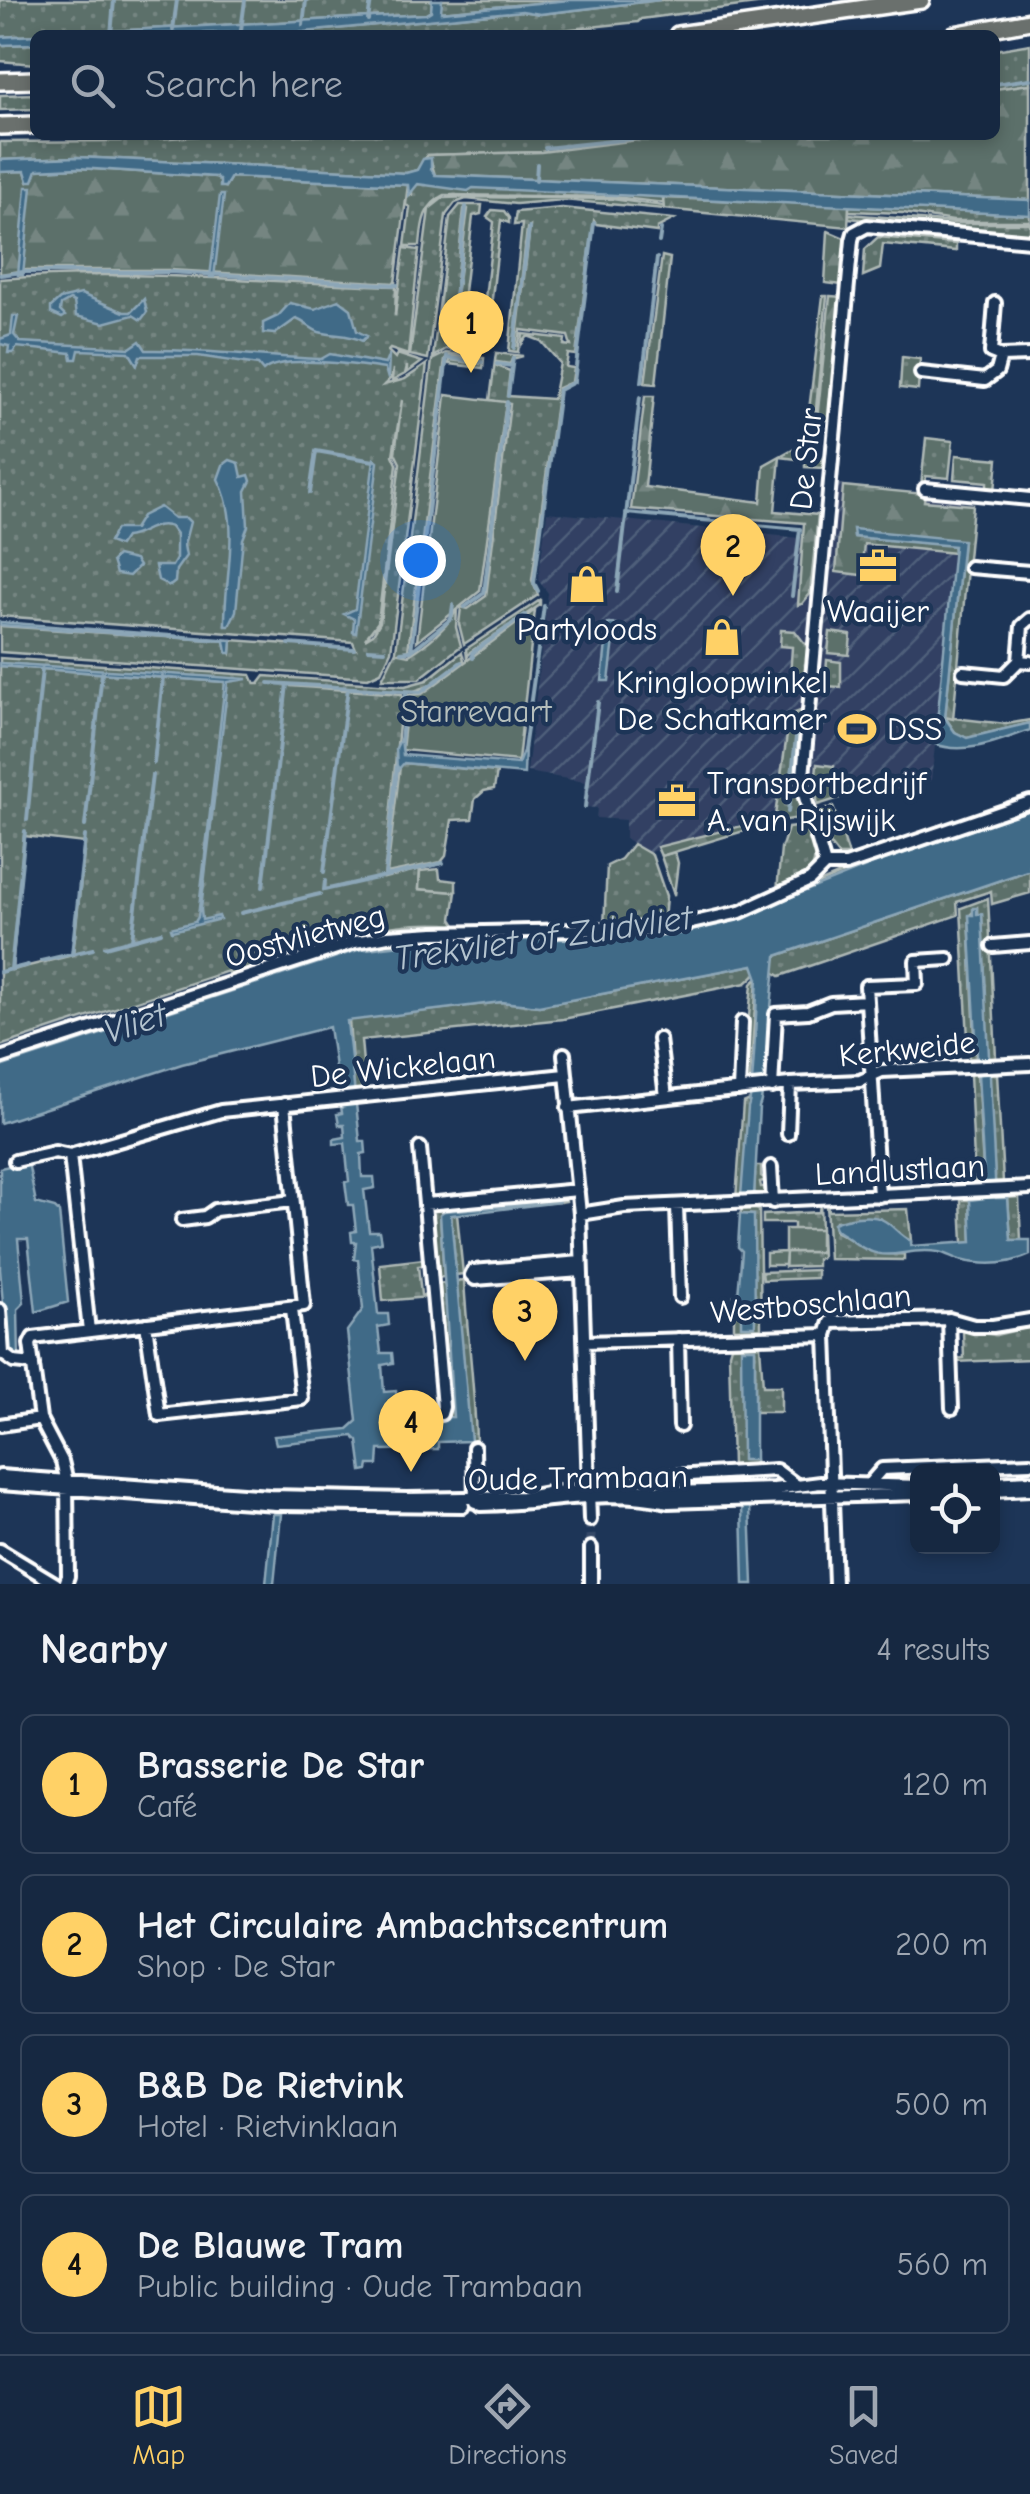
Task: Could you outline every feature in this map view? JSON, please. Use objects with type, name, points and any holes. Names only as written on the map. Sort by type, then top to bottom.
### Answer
[{"type":"highway","points":[[713,30],[921,0]]},
{"type":"highway","points":[[983,30],[1030,22]]},
{"type":"highway","points":[[0,81],[30,80]]},
{"type":"highway","points":[[0,126],[30,125]]},
{"type":"street","name":"De Star","points":[[825,865],[802,787],[854,233],[867,226],[1030,241]]},
{"type":"street","points":[[995,302],[991,352],[1001,356],[1030,355]]},
{"type":"street","points":[[921,374],[985,380],[997,370],[1001,356]]},
{"type":"street","points":[[925,489],[1030,499]]},
{"type":"street","points":[[970,566],[1030,572]]},
{"type":"street","points":[[962,672],[1004,676],[1025,662],[1022,626],[1030,619]]},
{"type":"street","name":"Oostvlietweg","points":[[0,1058],[355,942],[434,933],[668,928],[740,912],[810,880],[825,865],[846,865],[1030,802]]},
{"type":"street","points":[[993,946],[1030,943]]},
{"type":"street","points":[[878,1196],[866,986],[916,984],[916,961],[948,959]]},
{"type":"street","points":[[769,1088],[776,1014],[808,1012],[831,1002],[867,1001]]},
{"type":"street","points":[[742,1022],[744,1090]]},
{"type":"street","points":[[659,1039],[666,1097]]},
{"type":"street","points":[[564,1054],[580,1214],[590,1520]]},
{"type":"street","name":"Kerkweide","points":[[568,1108],[790,1084],[860,1081],[882,1071],[1030,1064]]},
{"type":"street","name":"De Wickelaan","points":[[292,1309],[304,1305],[284,1104],[564,1075]]},
{"type":"street","points":[[788,1134],[790,1084]]},
{"type":"street","points":[[15,1162],[55,1152],[70,1154],[222,1111],[284,1104]]},
{"type":"street","points":[[420,1148],[444,1407],[440,1414]]},
{"type":"street","points":[[70,1154],[89,1331]]},
{"type":"street","name":"Landlustlaan","points":[[771,1167],[773,1202]]},
{"type":"street","name":"Landlustlaan","points":[[580,1214],[624,1207],[1030,1188]]},
{"type":"street","points":[[426,1204],[578,1190]]},
{"type":"street","points":[[182,1220],[205,1217],[215,1210],[293,1201]]},
{"type":"street","points":[[677,1206],[680,1297]]},
{"type":"street","points":[[581,1266],[475,1279],[471,1275],[473,1271],[581,1266]]},
{"type":"street","points":[[65,1584],[67,1486],[62,1461],[40,1419],[32,1338],[146,1324],[292,1309],[302,1399],[159,1415],[146,1324]]},
{"type":"street","points":[[0,1310],[5,1356],[33,1364]]},
{"type":"street","name":"Westboschlaan","points":[[585,1342],[826,1335],[830,1322],[949,1319],[974,1326],[1030,1320]]},
{"type":"street","name":"Westboschlaan","points":[[949,1319],[952,1408]]},
{"type":"street","points":[[826,1335],[835,1584]]},
{"type":"street","name":"Westboschlaan","points":[[678,1340],[680,1426]]},
{"type":"street","points":[[0,1425],[40,1419]]},
{"type":"street","points":[[474,1448],[475,1502]]},
{"type":"street","points":[[868,1485],[882,1469],[1030,1463]]},
{"type":"street","name":"Oude Trambaan","points":[[626,1488],[640,1478],[776,1470],[796,1485]]},
{"type":"street","name":"Oude Trambaan","points":[[0,1480],[276,1504],[475,1502],[626,1488],[737,1492],[796,1485],[832,1491],[910,1494]]},
{"type":"street","points":[[1000,1483],[1030,1482]]},
{"type":"street","name":"Oude Trambaan","points":[[589,1494],[645,1496],[668,1502],[868,1485],[910,1486]]},
{"type":"street","points":[[1000,1491],[1030,1489]]},
{"type":"street","points":[[591,1548],[591,1584]]},
{"type":"street","points":[[0,1550],[56,1584]]},
{"type":"shaded area","points":[[825,482],[963,500],[931,781],[888,792],[884,782],[831,780],[771,815],[647,853],[625,838],[625,820],[596,818],[597,808],[583,807],[585,782],[527,772],[548,593],[538,580],[547,512],[820,540]]},
{"type":"green space","points":[[0,0],[432,0],[431,11],[426,14],[130,30],[30,30],[30,35],[0,37]]},
{"type":"green space","points":[[442,0],[570,0],[440,12]]},
{"type":"green space","points":[[660,0],[787,0],[561,30],[325,30],[522,11],[541,14]]},
{"type":"green space","points":[[30,44],[30,64],[0,61],[0,45]]},
{"type":"green space","points":[[1030,44],[1030,84],[1000,88],[1000,49]]},
{"type":"green space","points":[[1030,84],[1030,200],[435,175],[427,158],[541,152],[638,140],[1000,140],[1000,88]]},
{"type":"green space","points":[[30,94],[30,109],[0,110],[0,95]]},
{"type":"green space","points":[[638,140],[541,152],[427,155],[417,170],[406,173],[77,157],[0,160],[0,142]]},
{"type":"green space","points":[[78,168],[216,177],[225,187],[231,177],[408,185],[395,283],[170,270],[27,270],[0,274],[0,172],[25,171],[28,181],[36,170]]},
{"type":"green space","points":[[418,184],[663,197],[664,203],[614,197],[445,195],[428,210],[420,246],[405,246],[410,207],[406,205],[407,195],[412,195],[412,188]]},
{"type":"green space","points":[[443,198],[612,199],[664,209],[563,200],[516,204],[466,199],[455,203],[446,215],[428,359],[410,355],[429,209]]},
{"type":"green space","points":[[663,198],[849,205],[848,227],[664,209]]},
{"type":"green space","points":[[460,205],[482,205],[481,214],[473,216],[457,351],[446,349],[433,357],[450,217]],"holes":[[[464,209],[468,209],[449,346]]]},
{"type":"green space","points":[[849,206],[1030,215],[1030,221],[953,221],[903,213],[849,211]]},
{"type":"green space","points":[[562,208],[674,219],[657,228],[657,232],[594,221],[576,355],[568,354],[566,367],[574,368],[572,382],[558,388],[532,580],[538,595],[464,644],[459,624],[461,607],[468,609],[486,596],[510,404],[490,400],[496,353],[523,356],[512,359],[510,364],[497,362],[497,366],[510,371],[507,396],[553,399],[560,363],[541,341],[528,336],[522,344],[523,334],[565,339],[564,345],[571,346],[568,336],[521,330],[518,352],[509,351],[522,224],[514,225],[516,212]],"holes":[[[530,227],[516,346],[527,229]]]},
{"type":"green space","points":[[492,210],[504,211],[509,223],[501,220],[488,333],[496,334],[488,341],[478,339],[474,332],[481,332],[494,222],[487,217]]},
{"type":"green space","points":[[849,214],[955,223],[1030,223],[1030,235],[849,218]]},
{"type":"green space","points":[[828,231],[847,239],[843,285],[825,283]]},
{"type":"green space","points":[[878,237],[956,244],[956,251],[883,244],[880,269],[863,276],[865,249]]},
{"type":"green space","points":[[404,248],[419,250],[408,355],[388,351],[395,358],[397,354],[422,362],[407,373],[407,366],[405,374],[392,381],[393,369],[392,377],[384,385],[405,379],[427,364],[391,651],[381,672],[368,678],[0,652],[0,626],[226,641],[231,652],[232,640],[356,649],[353,642],[0,616],[0,279],[99,275],[396,286],[395,316]],"holes":[[[402,400],[395,453],[400,463],[380,622],[365,639],[378,622],[397,464],[393,455]]]},
{"type":"green space","points":[[662,256],[670,258],[656,384],[645,383]]},
{"type":"green space","points":[[823,296],[827,296],[815,419],[808,418]]},
{"type":"green space","points":[[830,296],[842,297],[829,420],[817,419]]},
{"type":"green space","points":[[446,353],[484,358],[483,368],[449,364],[450,360],[480,364],[480,360],[449,356],[445,359],[408,650],[399,653],[409,655],[423,646],[443,629],[457,609],[461,646],[419,679],[382,679],[396,651],[432,360]]},
{"type":"green space","points":[[902,357],[920,359],[918,390],[900,388]]},
{"type":"green space","name":"Starrevaart","points":[[446,395],[506,402],[480,591],[417,641]]},
{"type":"green space","points":[[645,396],[654,396],[645,487],[761,502],[764,465],[805,442],[806,429],[814,430],[823,468],[805,467],[805,460],[780,457],[775,511],[818,515],[810,594],[802,604],[798,605],[804,523],[631,509]]},
{"type":"green space","points":[[926,438],[953,441],[949,478],[926,476],[925,486],[921,486]]},
{"type":"green space","points":[[956,455],[998,459],[995,491],[987,490],[987,482],[954,479]]},
{"type":"green space","points":[[843,486],[925,494],[924,501],[973,505],[953,719],[945,717],[963,541],[854,537],[953,545],[955,553],[864,544],[861,575],[836,572]]},
{"type":"green space","points":[[540,600],[540,605],[470,652],[467,658],[466,649]]},
{"type":"green space","name":"Starrevaart","points":[[535,610],[518,761],[402,750],[408,695],[422,694]]},
{"type":"green space","points":[[781,630],[795,631],[809,644],[805,688],[795,692],[782,685],[799,685],[800,680],[790,677],[792,647],[780,646]]},
{"type":"green space","points":[[830,632],[851,635],[849,655],[828,653]]},
{"type":"green space","points":[[462,652],[464,660],[429,686],[414,691],[290,686],[402,694],[384,878],[420,869],[419,889],[456,892],[452,919],[456,925],[403,925],[352,934],[251,965],[248,971],[237,969],[231,977],[228,971],[0,1046],[0,666],[225,682],[0,663],[0,658],[251,675],[255,684],[265,676],[405,686],[427,680]],"holes":[[[24,836],[85,843],[73,955],[12,970]]]},
{"type":"green space","points":[[827,660],[841,662],[841,687],[825,686]]},
{"type":"green space","points":[[803,710],[797,773],[805,817],[774,822],[790,715]]},
{"type":"green space","points":[[945,717],[1030,723],[967,738],[955,732]]},
{"type":"green space","points":[[403,763],[497,772],[494,789],[475,799],[472,819],[452,820],[446,856],[441,862],[387,873],[400,766]]},
{"type":"green space","points":[[817,764],[834,766],[833,782],[883,784],[886,791],[880,793],[877,786],[818,805]]},
{"type":"green space","points":[[833,807],[849,855],[838,855],[831,846],[819,811]]},
{"type":"green space","points":[[778,817],[774,822],[661,856],[657,847]]},
{"type":"green space","points":[[808,827],[812,842],[812,868],[777,891],[781,849],[788,828]]},
{"type":"green space","points":[[633,844],[652,855],[666,896],[664,922],[604,926],[607,866],[621,859]]},
{"type":"green space","points":[[915,849],[757,912],[692,931],[624,938],[435,941],[358,950],[0,1067],[0,1063],[361,946],[443,938],[650,934],[691,928],[748,912],[858,867]]},
{"type":"green space","points":[[675,852],[678,863],[674,895],[661,856]]},
{"type":"green space","points":[[439,869],[440,879],[456,881],[456,892],[419,889],[420,871]]},
{"type":"green space","points":[[1030,870],[1030,893],[992,904],[991,891],[957,902],[958,915],[780,976],[772,971],[776,956]]},
{"type":"green space","points":[[988,898],[996,1058],[988,1058],[982,915],[977,915],[977,908],[969,916],[976,1058],[969,1058],[961,908]]},
{"type":"green space","points":[[753,965],[757,973],[746,983],[563,1019],[361,1040],[365,1085],[354,1090],[349,1020],[501,1002],[539,1006]]},
{"type":"green space","points":[[757,978],[750,1080],[743,1081],[752,984]]},
{"type":"green space","points":[[989,1073],[997,1073],[1003,1182],[995,1182]]},
{"type":"green space","points":[[970,1074],[977,1074],[984,1183],[975,1183]]},
{"type":"green space","points":[[752,1099],[742,1195],[754,1196],[755,1166],[761,1166],[761,1176],[767,1180],[760,1182],[761,1187],[768,1187],[768,1196],[736,1199],[743,1103]]},
{"type":"green space","points":[[565,1194],[566,1201],[560,1202],[460,1210],[460,1204]]},
{"type":"green space","points":[[1019,1197],[1021,1240],[1011,1240],[1008,1198]]},
{"type":"green space","points":[[961,1200],[970,1200],[972,1243],[963,1243]]},
{"type":"green space","points":[[820,1203],[821,1230],[794,1229],[794,1223],[763,1223],[763,1215],[819,1212]]},
{"type":"green space","points":[[826,1203],[829,1211],[908,1209],[911,1241],[895,1233],[881,1219],[836,1221],[835,1231],[873,1252],[904,1254],[904,1260],[829,1259]]},
{"type":"green space","points":[[457,1204],[457,1210],[440,1215],[444,1277],[436,1278],[431,1211]]},
{"type":"green space","points":[[742,1210],[759,1210],[761,1328],[734,1329],[734,1296],[741,1298],[753,1215],[740,1214]]},
{"type":"green space","points":[[451,1214],[457,1214],[463,1274],[456,1275]]},
{"type":"green space","points":[[785,1229],[820,1229],[820,1252],[786,1252],[785,1265],[766,1265],[766,1253],[785,1252]]},
{"type":"green space","points":[[821,1230],[822,1257],[817,1259],[817,1266],[785,1267],[786,1252],[820,1252]]},
{"type":"green space","points":[[425,1259],[425,1265],[418,1266],[421,1295],[428,1297],[383,1301],[380,1264]]},
{"type":"green space","points":[[817,1270],[817,1278],[763,1280],[762,1272]]},
{"type":"green space","points":[[464,1280],[476,1442],[471,1441],[456,1281]]},
{"type":"green space","points":[[445,1283],[453,1417],[443,1418],[437,1284]]},
{"type":"green space","points":[[1030,1327],[1030,1359],[955,1362],[964,1358],[963,1331],[996,1335]]},
{"type":"green space","points":[[760,1345],[763,1386],[781,1386],[781,1412],[755,1412],[755,1349],[743,1460],[755,1460],[755,1464],[732,1465],[729,1353],[731,1346]]},
{"type":"water","points":[[432,0],[442,0],[441,12],[570,0],[660,0],[540,14],[522,11],[325,30],[130,30],[426,14],[431,11]]},
{"type":"water","points":[[30,35],[30,44],[0,45],[0,37]]},
{"type":"water","points":[[77,157],[406,173],[417,170],[423,159],[431,158],[435,175],[1030,200],[1030,215],[473,188],[468,191],[418,184],[409,195],[408,185],[231,177],[225,187],[220,187],[216,177],[78,168],[37,170],[33,181],[28,181],[25,171],[0,172],[0,160]]},
{"type":"water","points":[[26,187],[32,187],[23,275],[18,275]]},
{"type":"water","points":[[220,195],[224,195],[214,277],[210,277]]},
{"type":"water","points":[[81,294],[124,312],[131,312],[144,299],[147,312],[141,320],[133,315],[104,323],[76,316],[74,302],[70,300],[61,305],[65,316],[51,313],[51,307],[60,299]]},
{"type":"water","points":[[339,300],[351,309],[357,331],[367,336],[362,341],[319,332],[296,319],[275,334],[263,333],[263,323],[278,316],[290,303],[315,309]]},
{"type":"water","points":[[13,316],[18,316],[14,335],[20,342],[130,348],[140,341],[146,350],[321,359],[330,354],[385,364],[389,354],[388,379],[385,369],[339,363],[286,363],[263,371],[258,365],[198,356],[140,356],[137,365],[129,352],[79,350],[77,359],[72,359],[71,353],[17,347],[8,353],[9,346],[0,344],[0,339],[11,335]]},
{"type":"water","points":[[374,459],[378,462],[356,633],[354,619],[344,614],[355,609]]},
{"type":"water","points":[[230,460],[239,463],[242,477],[249,475],[251,481],[246,491],[248,526],[243,539],[236,611],[229,626],[225,626],[230,533],[225,496],[218,479],[223,465]]},
{"type":"water","points":[[160,507],[174,518],[190,522],[184,545],[186,556],[170,586],[158,580],[155,566],[172,566],[176,559],[176,534],[171,527],[159,525],[125,537],[119,546],[109,542],[116,529],[134,529],[142,516]]},
{"type":"water","points":[[853,529],[963,540],[945,718],[955,732],[967,738],[1030,723],[1030,730],[971,747],[935,744],[954,546],[854,537]]},
{"type":"water","points":[[117,556],[135,560],[139,566],[129,576],[116,574],[112,561]]},
{"type":"water","points":[[0,622],[232,640],[231,653],[227,653],[225,641]]},
{"type":"water","points":[[608,624],[616,624],[609,681],[602,681]]},
{"type":"water","points":[[0,663],[247,679],[228,682],[201,909],[202,920],[219,916],[220,919],[172,931],[171,928],[195,922],[198,917],[225,682]]},
{"type":"water","points":[[401,738],[403,755],[518,764],[525,746],[524,774],[404,763],[397,771],[396,748]]},
{"type":"water","name":"Vliet","points":[[1030,810],[1030,870],[776,956],[759,1107],[754,1197],[741,1196],[758,979],[753,965],[539,1006],[501,1002],[347,1021],[360,1141],[365,1141],[362,1177],[374,1177],[375,1188],[364,1190],[369,1231],[379,1231],[381,1242],[371,1244],[378,1314],[388,1314],[389,1325],[378,1327],[381,1353],[392,1353],[393,1363],[382,1365],[384,1392],[396,1391],[397,1402],[386,1404],[388,1418],[453,1417],[440,1214],[560,1202],[451,1215],[471,1441],[438,1442],[438,1449],[379,1450],[378,1465],[369,1465],[368,1470],[362,1471],[358,1441],[353,1436],[276,1444],[274,1436],[348,1429],[357,1421],[347,1331],[363,1309],[358,1260],[354,1259],[356,1242],[352,1242],[351,1232],[356,1231],[353,1205],[348,1205],[345,1182],[349,1181],[345,1143],[334,1144],[334,1139],[345,1137],[337,1114],[342,1113],[329,1027],[182,1064],[0,1123],[0,1067],[358,950],[435,941],[624,938],[692,931],[726,923],[873,864]]},
{"type":"water","points":[[973,908],[982,914],[996,1198],[1008,1198],[1011,1240],[1030,1240],[1030,1255],[987,1264],[938,1252],[873,1252],[839,1232],[833,1223],[858,1217],[878,1218],[911,1241],[911,1246],[972,1242],[970,1200],[985,1198],[969,915],[973,915]]},
{"type":"water","points":[[28,1162],[36,1203],[59,1212],[68,1302],[36,1312],[28,1239],[18,1239],[24,1303],[18,1309],[19,1359],[7,1349],[0,1269],[0,1168]]},
{"type":"water","points":[[740,1214],[754,1215],[755,1326],[741,1326]]},
{"type":"water","points":[[741,1348],[755,1348],[755,1460],[742,1460]]},
{"type":"water","points":[[742,1506],[750,1506],[753,1584],[744,1584]]},
{"type":"water","points":[[273,1514],[281,1514],[274,1584],[266,1584]]},
{"type":"waterway","points":[[111,30],[114,0]]},
{"type":"waterway","points":[[173,30],[177,0]]},
{"type":"waterway","points":[[241,30],[245,0]]},
{"type":"waterway","points":[[303,25],[306,0]]},
{"type":"waterway","points":[[368,20],[371,0]]},
{"type":"waterway","points":[[1000,83],[1030,79]]},
{"type":"waterway","points":[[545,148],[621,140]]},
{"type":"waterway","points":[[536,180],[537,164]]},
{"type":"waterway","points":[[449,346],[466,207]]},
{"type":"waterway","points":[[538,591],[534,583],[559,390],[574,382],[594,223]]},
{"type":"waterway","points":[[514,348],[529,228]]},
{"type":"waterway","points":[[659,242],[661,229]]},
{"type":"waterway","points":[[642,382],[657,258]]},
{"type":"waterway","points":[[0,275],[170,272],[397,285]]},
{"type":"waterway","points":[[411,651],[447,356]]},
{"type":"waterway","points":[[447,358],[482,362]]},
{"type":"waterway","points":[[508,396],[513,358]]},
{"type":"waterway","points":[[497,364],[512,366]]},
{"type":"waterway","points":[[617,592],[640,397]]},
{"type":"waterway","points":[[465,607],[484,593],[507,402]]},
{"type":"waterway","points":[[310,493],[316,451],[374,461]]},
{"type":"waterway","points":[[626,513],[800,529],[792,596]]},
{"type":"waterway","points":[[401,652],[411,651],[451,619],[453,605]]},
{"type":"waterway","points":[[524,750],[544,606]]},
{"type":"waterway","points":[[473,658],[472,653],[525,615]]},
{"type":"waterway","points":[[289,644],[354,649]]},
{"type":"waterway","points":[[368,649],[385,650]]},
{"type":"waterway","points":[[269,683],[421,692],[461,662]]},
{"type":"waterway","points":[[27,820],[42,669]]},
{"type":"waterway","points":[[85,826],[102,673]]},
{"type":"waterway","points":[[154,763],[163,677]]},
{"type":"waterway","points":[[263,887],[287,684]]},
{"type":"waterway","points":[[324,872],[348,688]]},
{"type":"waterway","points":[[401,741],[406,692]]},
{"type":"waterway","points":[[585,807],[598,702]]},
{"type":"waterway","points":[[788,812],[798,718]]},
{"type":"waterway","points":[[385,876],[397,767]]},
{"type":"waterway","points":[[132,939],[152,775]]},
{"type":"waterway","points":[[11,969],[25,831]]},
{"type":"waterway","points":[[72,954],[85,836]]},
{"type":"waterway","points":[[325,881],[324,890],[443,863]]},
{"type":"waterway","points":[[241,913],[320,894]]},
{"type":"waterway","points":[[105,947],[161,932]]},
{"type":"waterway","points":[[41,961],[93,949]]},
{"type":"waterway","points":[[0,972],[28,965]]},
{"type":"tunnel","points":[[590,1520],[591,1548]]},
{"type":"place","name":"Brasserie De Star","points":[[471,373]]},
{"type":"place","name":"Waaijer","points":[[878,566]]},
{"type":"place","name":"Partyloods","points":[[587,584]]},
{"type":"place","name":"Het Circulaire Ambachtscentrum","points":[[733,596]]},
{"type":"place","name":"Kringloopwinkel De Schatkamer","points":[[722,637]]},
{"type":"place","name":"DSS","points":[[857,729]]},
{"type":"place","name":"Transportbedrijf A. van Rijswijk","points":[[677,801]]},
{"type":"place","name":"B&B De Rietvink","points":[[525,1361]]},
{"type":"place","name":"De Blauwe Tram","points":[[411,1472]]},
{"type":"water label","name":"Trekvliet of Zuidvliet","points":[[543,938]]}]
